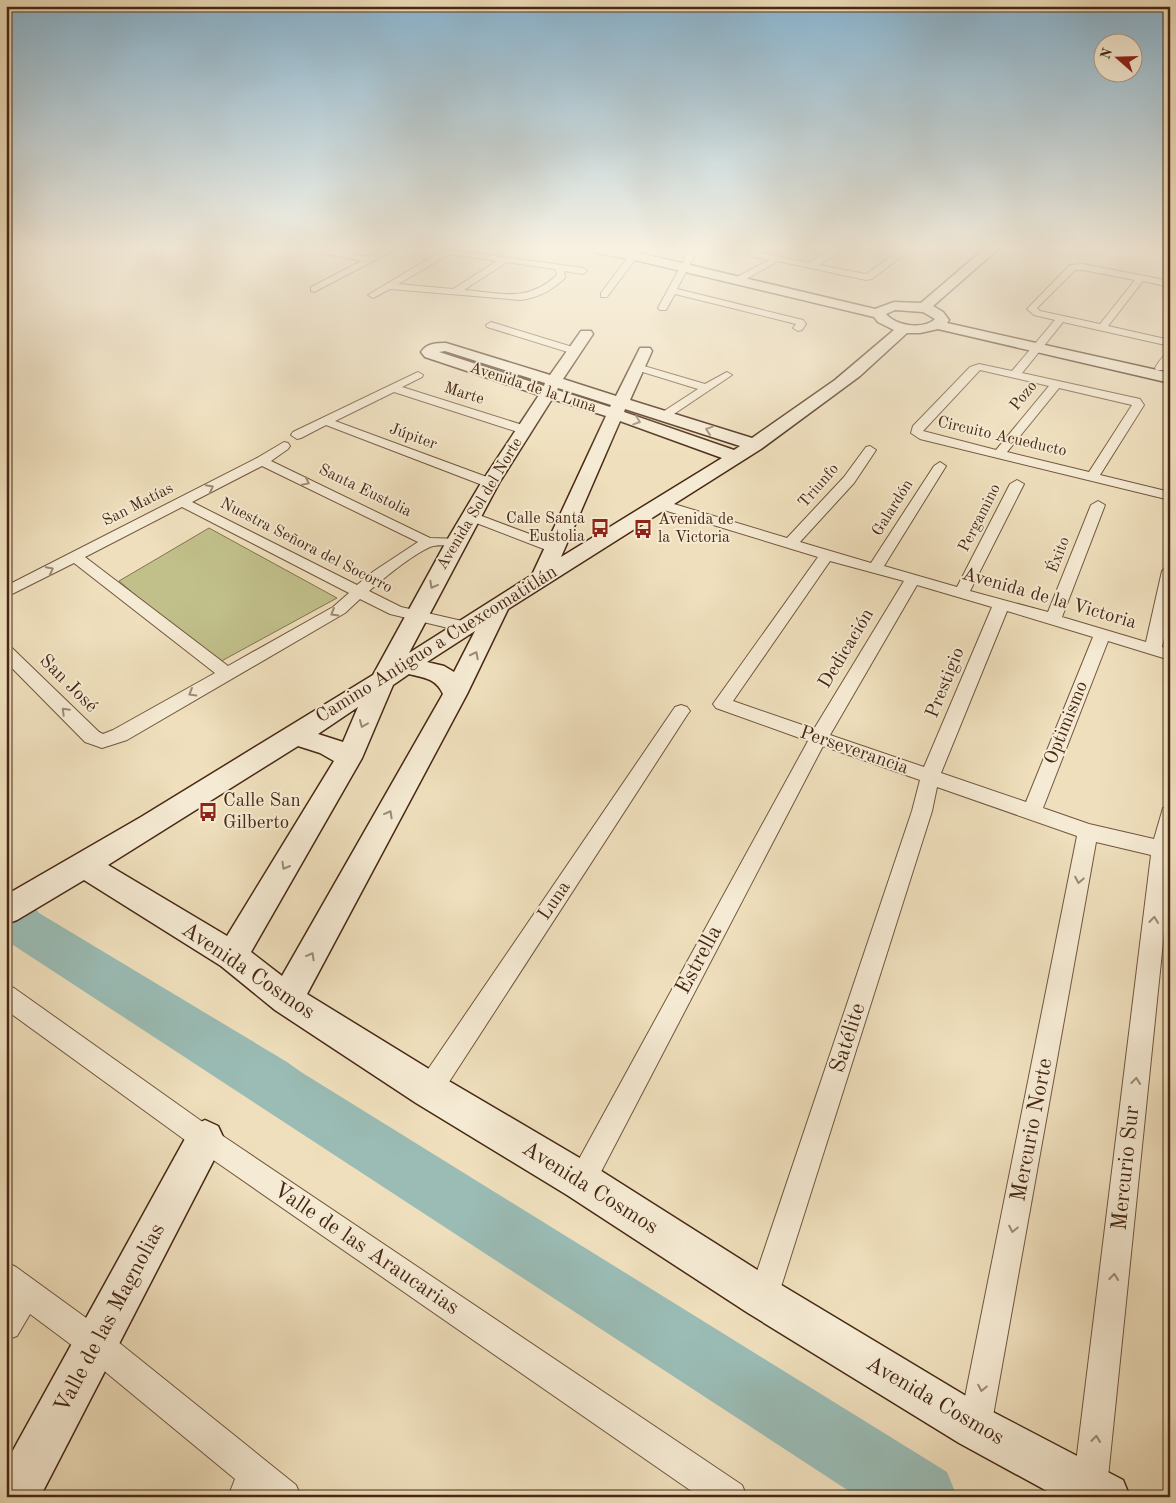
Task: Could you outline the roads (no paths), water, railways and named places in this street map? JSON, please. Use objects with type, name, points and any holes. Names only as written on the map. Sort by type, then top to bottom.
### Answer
[{"type":"street","points":[[788,319],[800,322],[801,324],[798,328]]},
{"type":"street","points":[[883,319],[885,322],[904,328],[929,328],[940,321]]},
{"type":"street","points":[[938,319],[1039,345],[1167,372],[1170,356]]},
{"type":"street","points":[[1015,374],[1060,319]]},
{"type":"street","points":[[1061,319],[1170,343]]},
{"type":"street","points":[[1102,328],[1109,319]]},
{"type":"street","points":[[491,326],[575,350]]},
{"type":"street","name":"Camino Antiguo a Cuexcomatitlán","points":[[6,911],[294,736],[659,504],[746,451],[831,391],[890,343],[904,328]]},
{"type":"street","name":"Avenida Sol del Norte","points":[[232,956],[349,758],[394,672],[416,616],[456,542],[490,483],[586,334]]},
{"type":"street","name":"Avenida de la Luna","points":[[551,387],[474,356],[440,347],[428,352],[457,363],[551,387],[746,451]]},
{"type":"street","points":[[457,363],[474,356]]},
{"type":"street","points":[[541,579],[617,408],[641,359],[706,388]]},
{"type":"street","points":[[979,367],[1057,382],[1136,401],[1138,405],[1092,477]]},
{"type":"street","name":"Circuito Acueducto","points":[[979,367],[974,369],[917,429],[917,433],[1170,496]]},
{"type":"street","points":[[665,416],[727,374]]},
{"type":"street","points":[[297,435],[418,375]]},
{"type":"street","name":"Pozo","points":[[998,454],[1057,382]]},
{"type":"street","name":"Marte","points":[[394,388],[525,430]]},
{"type":"street","name":"Avenida de la Luna","points":[[617,408],[665,416],[746,451]]},
{"type":"street","name":"Júpiter","points":[[325,421],[490,483]]},
{"type":"street","name":"San Matías","points":[[6,592],[262,461],[284,446]]},
{"type":"street","name":"Triunfo","points":[[791,544],[848,480],[870,450]]},
{"type":"street","name":"Santa Eustolia","points":[[262,461],[428,542],[456,542]]},
{"type":"street","name":"Galardón","points":[[875,569],[940,466]]},
{"type":"street","name":"Pergamino","points":[[961,594],[1017,484]]},
{"type":"street","name":"Nuestra Señora del Socorro","points":[[182,502],[396,611],[465,627]]},
{"type":"street","name":"Avenida de la Victoria","points":[[659,504],[1170,655]]},
{"type":"street","name":"Éxito","points":[[1053,619],[1098,505]]},
{"type":"street","points":[[471,516],[554,548]]},
{"type":"street","points":[[76,557],[226,673],[339,610],[379,574],[428,542]]},
{"type":"street","name":"Perseverancia","points":[[827,555],[722,704],[1088,832],[1166,850]]},
{"type":"street","points":[[1152,650],[1170,571]]},
{"type":"street","name":"Dedicación","points":[[818,739],[912,580]]},
{"type":"street","name":"Prestigio","points":[[930,777],[1001,605]]},
{"type":"street","points":[[287,999],[455,694],[499,606]]},
{"type":"street","name":"Optimismo","points":[[1032,812],[1102,634]]},
{"type":"street","name":"San José","points":[[6,652],[92,737],[102,741],[120,735],[226,673]]},
{"type":"street","points":[[394,672],[436,672],[449,680],[455,694]]},
{"type":"street","name":"Luna","points":[[429,1090],[681,711]]},
{"type":"street","points":[[294,736],[329,746],[349,758]]},
{"type":"street","name":"Estrella","points":[[581,1181],[818,739]]},
{"type":"street","name":"Satélite","points":[[763,1298],[916,829],[930,777]]},
{"type":"street","name":"Mercurio Sur","points":[[1098,1492],[1170,813]]},
{"type":"street","name":"Mercurio Norte","points":[[975,1427],[1088,832]]},
{"type":"street","name":"Avenida Cosmos","points":[[74,871],[232,956],[287,999],[429,1090],[581,1181],[763,1298],[975,1427],[1098,1492]]},
{"type":"street","name":"Valle de las Araucarias","points":[[6,996],[205,1138],[730,1497]]},
{"type":"street","name":"Valle de las Magnolias","points":[[14,1497],[205,1138]]},
{"type":"street","points":[[6,1325],[16,1285],[96,1344],[250,1485],[284,1497]]},
{"type":"waterway","points":[[6,906],[23,927],[268,1080],[282,1091],[922,1497]]},
{"type":"place","name":"Calle Santa Eustolia","points":[[600,528]]},
{"type":"place","name":"Avenida de la Victoria","points":[[643,529]]},
{"type":"place","name":"Calle San Gilberto","points":[[208,812]]}]
